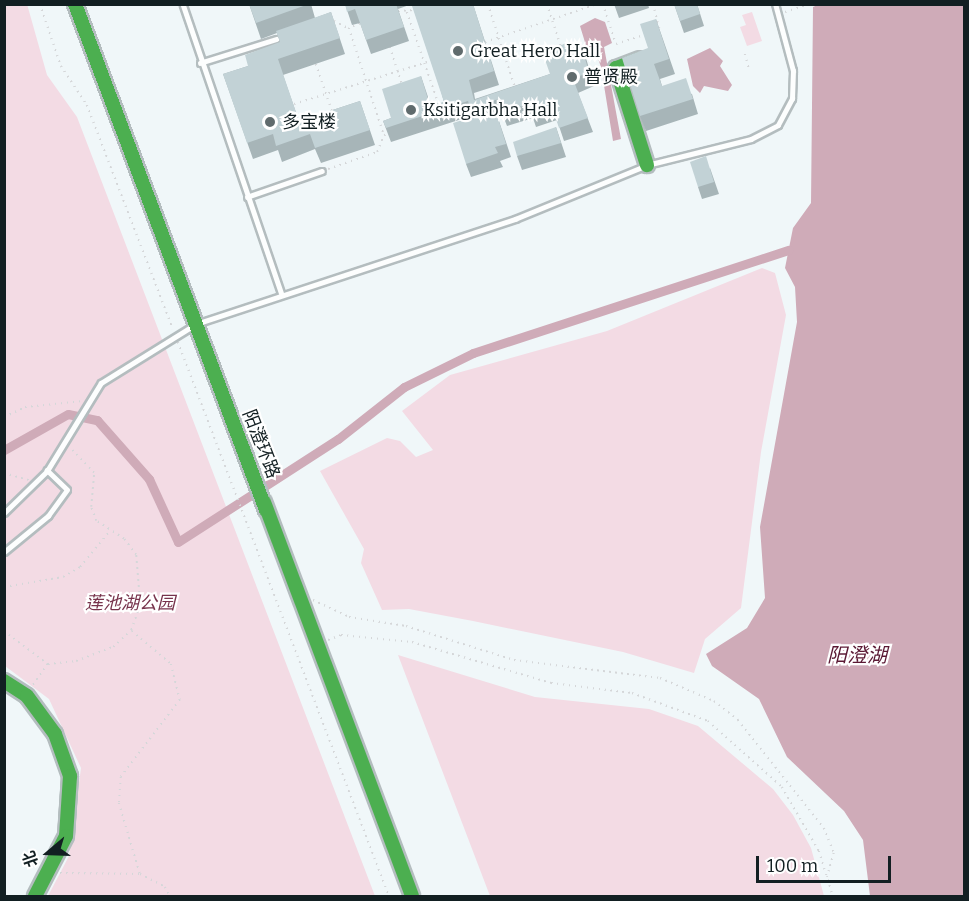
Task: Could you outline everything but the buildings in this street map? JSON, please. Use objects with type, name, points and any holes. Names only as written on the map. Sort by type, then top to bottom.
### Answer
[{"type":"main road","name":"阳澄环路","points":[[75,4],[412,897]]},
{"type":"main road","points":[[643,58],[616,68],[647,165]]},
{"type":"main road","points":[[4,681],[27,696],[55,734],[70,776],[69,819],[51,871],[35,897]]},
{"type":"lane","points":[[183,4],[200,63],[282,295]]},
{"type":"lane","points":[[4,513],[47,471],[75,430],[100,383],[196,324],[515,219],[647,165],[751,140],[778,125],[792,99],[794,71],[775,4]]},
{"type":"lane","points":[[200,63],[276,39]]},
{"type":"lane","points":[[247,197],[322,171]]},
{"type":"lane","points":[[4,552],[48,516],[67,490],[47,471]]},
{"type":"path","points":[[40,4],[62,66],[87,105],[389,897]]},
{"type":"path","points":[[389,8],[400,4]]},
{"type":"path","points":[[488,4],[516,88],[515,97]]},
{"type":"path","points":[[548,4],[562,48]]},
{"type":"path","points":[[485,42],[597,4]]},
{"type":"path","points":[[603,4],[616,44],[661,29],[653,4]]},
{"type":"path","points":[[778,15],[809,4]]},
{"type":"path","points":[[388,15],[418,8]]},
{"type":"path","points":[[407,12],[441,113]]},
{"type":"path","points":[[321,24],[333,20],[349,28],[384,135],[377,152],[322,171]]},
{"type":"path","points":[[349,28],[369,21]]},
{"type":"path","points":[[390,47],[403,88]]},
{"type":"path","points":[[745,54],[749,69]]},
{"type":"path","points":[[294,105],[431,61]]},
{"type":"path","points":[[315,64],[333,114]]},
{"type":"path","points":[[505,92],[516,88]]},
{"type":"path","points":[[384,135],[394,132]]},
{"type":"path","points":[[4,417],[48,403],[90,403]]},
{"type":"path","points":[[4,631],[48,664],[96,656],[131,630],[142,579],[136,555],[124,539],[96,521],[91,507],[94,473],[85,457],[66,444]]},
{"type":"path","points":[[4,473],[35,483]]},
{"type":"path","points":[[4,587],[63,577],[80,567],[110,532]]},
{"type":"path","points":[[308,597],[349,617],[406,626],[514,660],[660,678],[714,701],[738,720],[824,828],[834,853],[827,877]]},
{"type":"path","points":[[131,630],[171,664],[180,700],[122,777],[119,803],[140,874]]},
{"type":"path","points":[[317,645],[341,635],[412,642],[551,683],[632,693],[708,721],[783,787],[807,826],[833,897]]},
{"type":"path","points":[[27,696],[48,664]]},
{"type":"path","points":[[51,871],[140,874],[165,887],[170,897]]},
{"type":"green space","name":"莲池湖公园","points":[[27,4],[47,75],[77,117],[375,896],[48,896],[69,856],[81,768],[49,699],[5,666],[4,5]]},
{"type":"green space","points":[[752,12],[762,41],[747,46],[740,27],[746,25],[742,15]]},
{"type":"green space","points":[[762,268],[775,273],[786,315],[761,452],[741,608],[705,639],[694,673],[623,652],[473,621],[409,609],[382,610],[361,563],[364,549],[320,471],[387,438],[400,441],[416,457],[433,450],[402,411],[450,375],[607,331]]},
{"type":"green space","points":[[398,655],[535,697],[649,709],[698,726],[773,789],[793,815],[811,848],[824,896],[490,896]]},
{"type":"water","name":"阳澄湖","points":[[820,4],[964,5],[964,896],[870,896],[863,840],[844,811],[787,757],[759,699],[712,666],[706,654],[747,628],[765,598],[760,527],[797,322],[795,287],[785,268],[793,228],[811,203],[813,7]]},
{"type":"water","points":[[595,18],[605,22],[612,43],[604,47],[621,139],[613,141],[601,67],[595,50],[588,52],[580,26]]},
{"type":"water","points":[[710,48],[723,61],[720,66],[732,85],[728,91],[704,86],[700,93],[693,86],[687,59]]},
{"type":"waterway","points":[[4,450],[68,414],[97,420],[149,479],[178,542],[338,439],[404,387],[473,353],[789,250]]},
{"type":"traffic: fast","points":[[75,4],[266,510]]},
{"type":"traffic: fast","points":[[640,59],[616,68],[647,165]]},
{"type":"traffic: fast","points":[[264,502],[412,896]]},
{"type":"traffic: fast","points":[[4,681],[27,696],[55,734],[70,776],[66,836],[35,896]]},
{"type":"place","name":"Great Hero Hall","points":[[458,51]]},
{"type":"place","name":"普贤殿","points":[[572,77]]},
{"type":"place","name":"Ksitigarbha Hall","points":[[411,110]]},
{"type":"place","name":"多宝楼","points":[[270,122]]}]
